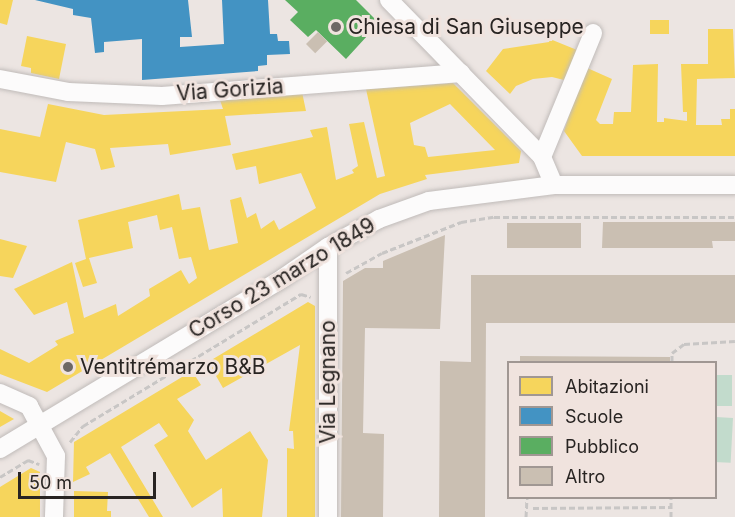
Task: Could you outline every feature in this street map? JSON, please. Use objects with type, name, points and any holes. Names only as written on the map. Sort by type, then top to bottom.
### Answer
[{"type":"street","points":[[389,0],[542,157],[554,184]]},
{"type":"street","points":[[542,157],[593,33]]},
{"type":"street","name":"Via Gorizia","points":[[0,79],[68,92],[162,96],[461,73]]},
{"type":"street","name":"Corso 23 marzo 1849","points":[[0,449],[283,278],[328,247],[379,219],[429,201],[554,184],[735,185]]},
{"type":"street","name":"Via Legnano","points":[[328,247],[328,517]]},
{"type":"street","points":[[0,393],[29,406],[56,456],[54,517]]},
{"type":"path","name":"Corso 23 marzo 1849","points":[[342,280],[345,274],[382,253],[461,222],[494,217],[735,218]]},
{"type":"path","name":"Corso 23 marzo 1849","points":[[67,450],[72,435],[83,426],[301,294],[314,298]]},
{"type":"path","points":[[672,361],[672,353],[684,344],[735,341]]},
{"type":"path","points":[[0,477],[28,460],[41,465]]},
{"type":"path","points":[[526,517],[527,499]]},
{"type":"path","points":[[671,499],[671,517]]},
{"type":"path","points":[[533,508],[671,507]]},
{"type":"green space","points":[[717,375],[732,375],[732,406],[717,406]]},
{"type":"green space","points":[[717,417],[733,418],[731,463],[717,462]]},
{"type":"building: Abitazioni","points":[[0,0],[13,0],[7,25],[0,23]]},
{"type":"building: Abitazioni","points":[[650,20],[669,20],[669,34],[650,34]]},
{"type":"building: Abitazioni","points":[[708,29],[733,29],[735,78],[697,79],[696,125],[722,125],[721,119],[730,119],[730,109],[735,109],[735,156],[582,156],[564,131],[585,67],[612,79],[596,120],[600,124],[613,124],[614,112],[631,112],[633,65],[658,64],[657,122],[664,122],[664,118],[687,121],[687,112],[683,112],[681,64],[708,64]]},
{"type":"building: Abitazioni","points":[[27,36],[66,44],[59,79],[31,73],[31,68],[21,66]]},
{"type":"building: Abitazioni","points":[[550,39],[577,50],[568,81],[552,77],[533,79],[516,86],[510,94],[486,71],[503,49],[549,42]]},
{"type":"building: Abitazioni","points":[[453,83],[521,151],[519,163],[425,175],[427,179],[380,194],[47,392],[0,374],[0,349],[29,363],[58,345],[55,341],[74,333],[67,302],[34,315],[14,289],[72,262],[84,318],[116,304],[118,316],[150,296],[149,289],[181,270],[189,284],[197,278],[191,257],[179,259],[172,227],[160,230],[157,215],[128,222],[133,248],[89,258],[97,283],[83,287],[75,263],[86,259],[78,220],[179,194],[182,210],[200,207],[209,250],[238,243],[230,200],[241,197],[247,218],[256,213],[261,229],[274,220],[279,230],[316,208],[301,173],[259,184],[256,166],[236,170],[232,154],[313,137],[310,130],[327,127],[336,180],[354,173],[352,170],[358,166],[349,124],[364,122],[377,178],[385,176],[366,89]],"holes":[[[450,104],[495,150],[428,157],[425,147],[414,145],[410,123]]]},
{"type":"building: Abitazioni","points":[[302,92],[306,111],[225,116],[231,145],[170,155],[168,144],[110,148],[115,167],[101,170],[95,149],[66,142],[56,182],[0,172],[0,129],[40,137],[48,104],[104,115],[223,109],[219,97]]},
{"type":"building: Abitazioni","points":[[0,239],[27,246],[13,278],[0,276]]},
{"type":"building: Abitazioni","points":[[308,302],[315,306],[315,517],[287,517],[287,448],[294,449],[293,431],[289,431],[300,345],[223,388],[208,362]]},
{"type":"building: Abitazioni","points":[[192,371],[201,385],[177,399],[194,420],[188,431],[206,460],[250,431],[268,460],[262,517],[223,517],[222,488],[192,508],[154,445],[168,436],[159,423],[121,447],[163,517],[149,517],[110,453],[86,467],[90,474],[73,482],[74,442]]},
{"type":"building: Abitazioni","points":[[0,411],[14,419],[0,427]]},
{"type":"building: Abitazioni","points":[[31,468],[40,472],[40,517],[0,517],[0,487]]},
{"type":"building: Abitazioni","points":[[74,491],[108,492],[107,511],[111,511],[111,517],[74,517]]},
{"type":"building: Scuole","points":[[35,0],[188,0],[192,37],[180,37],[180,47],[224,44],[222,0],[268,0],[270,34],[277,34],[278,41],[289,41],[290,54],[267,55],[267,65],[258,66],[258,71],[142,80],[142,39],[104,42],[104,52],[95,53],[91,18],[73,15],[73,9]]},
{"type":"building: Pubblico","name":"Chiesa di San Giuseppe","points":[[285,0],[356,0],[379,23],[346,59],[316,30],[308,37],[290,20],[298,12]]},
{"type":"building: Altro","points":[[318,32],[327,41],[315,53],[306,44]]},
{"type":"building: Altro","points":[[603,222],[735,222],[735,241],[712,241],[713,248],[602,248]]},
{"type":"building: Altro","points":[[507,223],[581,223],[581,248],[507,248]]},
{"type":"building: Altro","points":[[445,235],[440,329],[365,328],[363,433],[384,434],[383,517],[341,517],[343,281],[365,268],[383,268],[383,261]]},
{"type":"building: Altro","points":[[471,275],[735,275],[735,323],[486,323],[485,517],[439,517],[440,361],[471,362]]},
{"type":"building: Altro","points":[[520,356],[670,357],[670,361],[520,361]]},
{"type":"place","name":"Chiesa di San Giuseppe","points":[[336,27]]},
{"type":"place","name":"Ventitrémarzo B&B","points":[[68,367]]}]
